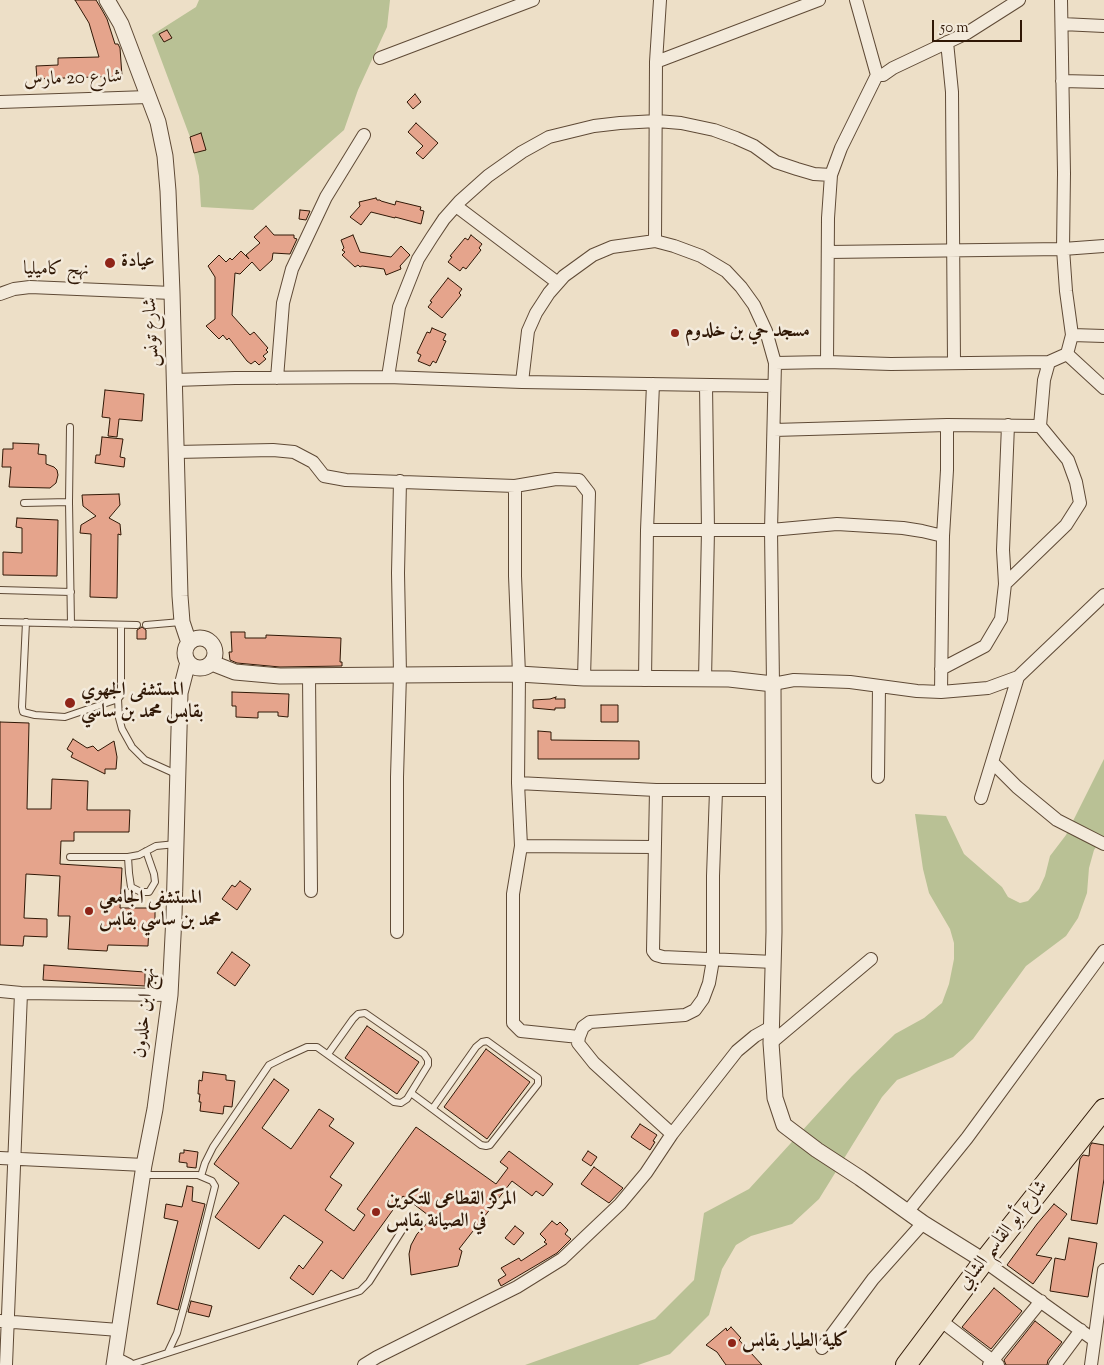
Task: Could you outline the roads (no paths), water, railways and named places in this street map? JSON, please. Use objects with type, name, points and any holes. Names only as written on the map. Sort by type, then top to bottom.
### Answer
[{"type":"main road","name":"شارع أبو القاسم الشابي","points":[[906,1365],[984,1261],[1104,1109]]},
{"type":"street","name":"شارع تونس","points":[[108,0],[121,24],[158,122],[165,156],[175,380],[180,596],[182,622],[189,643]]},
{"type":"street","points":[[380,58],[533,0]]},
{"type":"street","points":[[655,242],[656,62],[660,0]]},
{"type":"street","points":[[656,62],[819,0]]},
{"type":"street","points":[[827,362],[831,175],[841,148],[877,76],[856,0]]},
{"type":"street","points":[[877,76],[883,75],[893,68],[967,33],[1019,0]]},
{"type":"street","points":[[1061,0],[1064,173],[1063,249],[1072,334],[1067,354]]},
{"type":"street","points":[[1062,24],[1104,26]]},
{"type":"street","points":[[946,42],[952,92],[954,362]]},
{"type":"street","points":[[1062,81],[1104,82]]},
{"type":"street","name":"شارع 20 مارس","points":[[0,102],[148,96]]},
{"type":"street","points":[[388,377],[399,307],[422,252],[444,219],[488,176],[522,152],[549,137],[620,122],[656,121],[681,123],[714,130],[736,138],[783,164],[814,174],[831,175]]},
{"type":"street","points":[[277,378],[283,303],[292,269],[326,197],[364,135]]},
{"type":"street","points":[[456,206],[558,283]]},
{"type":"street","points":[[522,382],[528,331],[536,313],[549,293],[582,262],[612,247],[655,242],[674,246],[701,256],[726,271],[754,305],[766,331],[775,362],[771,530],[774,962],[771,1044],[775,1098],[784,1125],[817,1150],[984,1261],[1094,1340]]},
{"type":"street","points":[[828,252],[1063,249],[1104,246]]},
{"type":"street","name":"نهج كاميليا","points":[[0,294],[30,286],[172,293]]},
{"type":"street","points":[[1072,334],[1104,336]]},
{"type":"street","points":[[775,362],[891,364],[1049,362],[1067,354]]},
{"type":"street","points":[[1067,354],[1104,388]]},
{"type":"street","points":[[1005,584],[1066,525],[1080,503],[1076,482],[1068,460],[1040,426],[1044,380],[1049,362]]},
{"type":"street","points":[[175,380],[388,377],[522,382],[774,386]]},
{"type":"street","points":[[645,680],[647,530],[653,384]]},
{"type":"street","points":[[705,680],[708,530],[706,385]]},
{"type":"street","points":[[774,430],[947,425],[1040,426]]},
{"type":"street","points":[[941,692],[942,536],[947,470],[947,425]]},
{"type":"street","points":[[941,669],[985,646],[1001,618],[1005,584],[1003,550],[1008,425]]},
{"type":"street","points":[[176,452],[273,450],[294,452],[313,462],[324,476],[346,480],[515,486],[556,479],[579,480],[589,493],[584,678]]},
{"type":"street","points":[[397,932],[400,481]]},
{"type":"street","points":[[515,486],[515,576],[519,674],[518,783],[521,846],[513,894],[513,1023],[521,1031],[579,1036]]},
{"type":"street","points":[[647,530],[771,530],[837,524],[903,528],[942,536]]},
{"type":"street","points":[[212,664],[216,652],[211,642],[200,638],[189,643],[185,652],[188,662],[197,668],[212,664],[235,672],[254,674],[309,676],[519,674],[645,680],[728,679],[773,684],[794,680],[850,682],[941,692],[988,688],[1018,677],[1104,595]]},
{"type":"street","name":"نهج ابن خلدون","points":[[115,1361],[143,1170],[155,1109],[170,996],[180,693],[188,662]]},
{"type":"street","points":[[309,676],[311,891]]},
{"type":"street","points":[[981,798],[1018,677]]},
{"type":"street","points":[[878,777],[879,686]]},
{"type":"street","points":[[992,762],[1017,787],[1057,820],[1104,844]]},
{"type":"street","points":[[518,783],[656,790],[773,790]]},
{"type":"street","points":[[656,790],[653,951],[656,955],[663,957],[774,962]]},
{"type":"street","points":[[672,1134],[594,1063],[578,1044],[579,1036],[583,1027],[590,1022],[685,1015],[695,1010],[703,999],[709,983],[713,960],[712,876],[716,791]]},
{"type":"street","points":[[521,846],[654,847]]},
{"type":"street","points":[[908,1211],[967,1138],[1104,951]]},
{"type":"street","points":[[771,1044],[871,959]]},
{"type":"street","points":[[0,991],[170,996]]},
{"type":"street","points":[[6,1365],[4,1321],[16,1159],[21,993]]},
{"type":"street","points":[[364,1365],[517,1287],[562,1259],[620,1204],[650,1168],[672,1134],[736,1051],[771,1027]]},
{"type":"street","points":[[0,1158],[143,1170]]},
{"type":"street","points":[[822,1348],[874,1279],[923,1222]]},
{"type":"street","points":[[1091,1365],[1094,1340],[1100,1324],[1104,1270]]},
{"type":"street","points":[[940,1320],[993,1364],[1040,1301]]},
{"type":"street","points":[[4,1321],[120,1330]]},
{"type":"street","points":[[1054,1365],[1081,1330]]},
{"type":"street","points":[[115,1361],[129,1365]]},
{"type":"lane","points":[[70,427],[71,624]]},
{"type":"lane","points":[[24,503],[69,502]]},
{"type":"lane","points":[[0,590],[71,592]]},
{"type":"lane","points":[[0,622],[137,625]]},
{"type":"lane","points":[[26,622],[23,712],[35,716],[65,717],[118,699]]},
{"type":"lane","points":[[146,625],[182,622]]},
{"type":"lane","points":[[121,625],[121,695],[118,699],[119,718],[122,728],[132,747],[146,760],[177,775]]},
{"type":"lane","points":[[70,857],[128,857],[156,846],[176,844]]},
{"type":"lane","points":[[128,857],[131,887],[141,892],[149,892],[155,882],[146,851]]},
{"type":"lane","points":[[201,1176],[213,1147],[269,1065],[308,1047],[317,1047],[394,1102],[401,1103],[407,1099],[428,1065],[428,1060],[424,1054],[365,1013],[358,1014],[353,1019],[328,1054]]},
{"type":"lane","points":[[411,1093],[481,1145],[486,1146],[490,1145],[538,1084],[538,1078],[487,1041],[482,1042],[476,1047],[432,1108]]},
{"type":"lane","points":[[143,1170],[201,1176],[212,1181],[215,1186],[177,1333],[168,1352]]},
{"type":"lane","points":[[129,1365],[360,1291],[369,1282],[406,1224]]},
{"type":"place","name":"عيادة","points":[[110,263]]},
{"type":"place","name":"مسجد حي بن خلدوم","points":[[675,333]]},
{"type":"place","name":"المستشفى الجهوي بقابس محمد بن ساسي","points":[[70,703]]},
{"type":"place","name":"المستشفى الجامعي محمد بن ساسي بقابس","points":[[89,911]]},
{"type":"place","name":"المركز القطاعى للتكوين في الصيانة بقابس","points":[[376,1212]]},
{"type":"place","name":"كلية الطيار بقابس","points":[[732,1343]]}]
